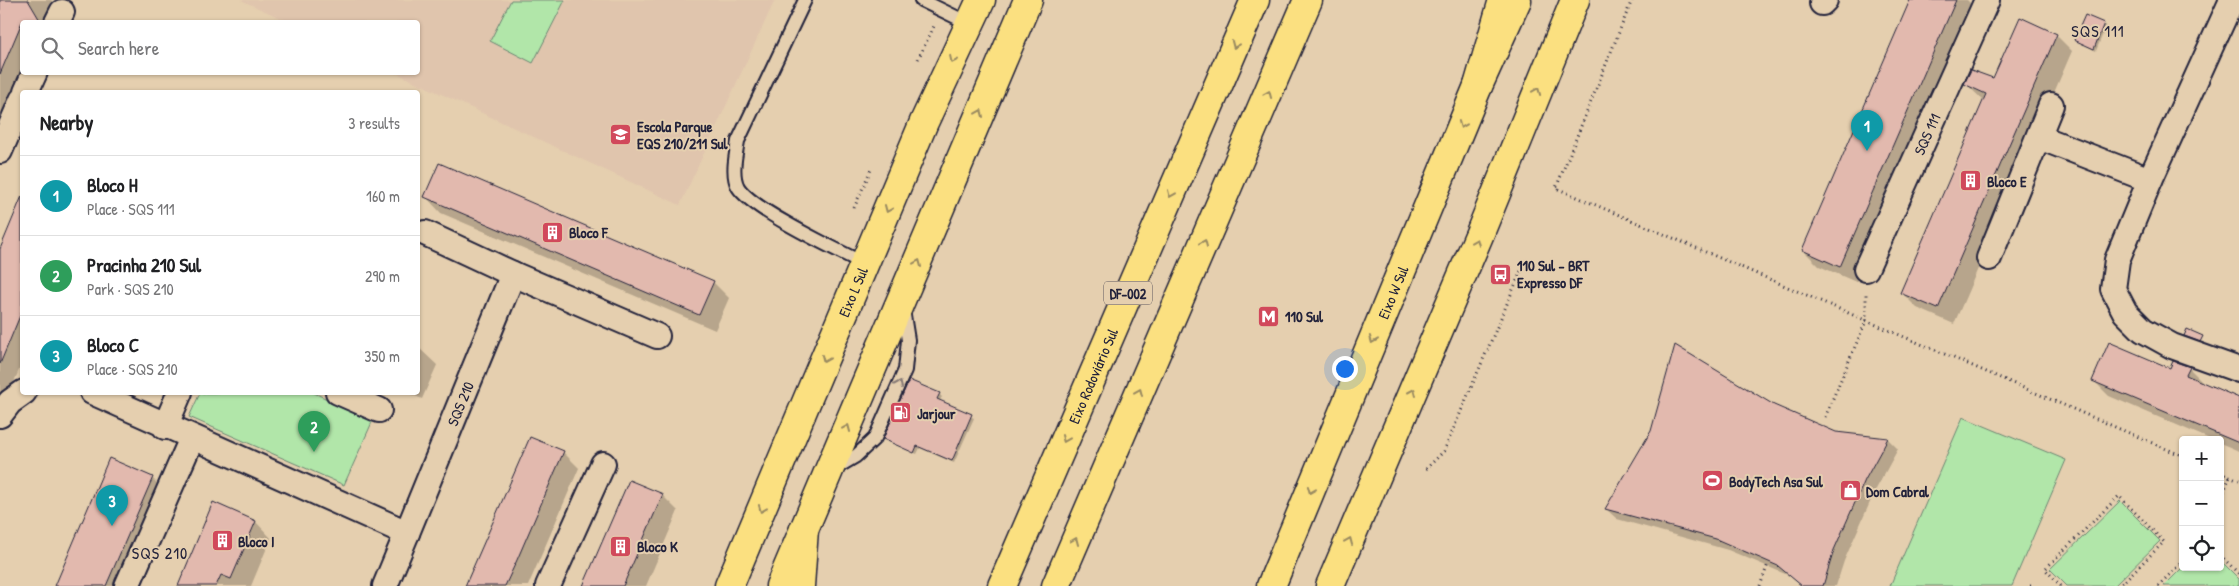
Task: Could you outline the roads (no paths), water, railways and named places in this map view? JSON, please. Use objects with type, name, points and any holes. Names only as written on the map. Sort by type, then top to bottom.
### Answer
[{"type":"main road","points":[[780,586],[1028,0]]},
{"type":"main road","name":"Eixo Rodoviário Sul","points":[[1002,586],[1255,0]]},
{"type":"main road","points":[[1056,586],[1308,0]]},
{"type":"main road","points":[[1478,86],[1503,0]]},
{"type":"main road","name":"Eixo W Sul","points":[[1271,586],[1478,86],[1517,0]]},
{"type":"main road","points":[[1330,586],[1465,268],[1575,0]]},
{"type":"main road","name":"Eixo L Sul","points":[[730,586],[924,122],[976,12]]},
{"type":"main road","points":[[800,586],[804,529]]},
{"type":"street","name":"SQS 111","points":[[1866,269],[1986,0]]},
{"type":"street","points":[[2232,0],[2150,180],[2117,260],[2112,289],[2125,312],[2143,330],[2172,346],[2239,370]]},
{"type":"street","points":[[27,90],[34,75]]},
{"type":"street","points":[[0,151],[20,105]]},
{"type":"street","points":[[1988,258],[2040,137],[2051,105]]},
{"type":"street","points":[[2040,137],[2150,180]]},
{"type":"street","points":[[425,233],[513,274],[657,336]]},
{"type":"street","name":"SQS 210","points":[[385,586],[513,274]]},
{"type":"street","points":[[0,415],[10,402],[20,395]]},
{"type":"street","points":[[98,395],[165,427],[407,533]]},
{"type":"street","points":[[165,427],[179,395]]},
{"type":"street","points":[[345,395],[379,410]]},
{"type":"street","points":[[127,586],[192,438]]},
{"type":"street","points":[[548,586],[603,464]]},
{"type":"lane","points":[[805,0],[738,141],[734,163],[737,185],[751,202],[865,264]]},
{"type":"lane","points":[[921,0],[941,10],[976,12]]},
{"type":"place","name":"Escola Parque EQS 210/211 Sul","points":[[621,135]]},
{"type":"place","name":"Bloco H","points":[[1867,151]]},
{"type":"place","name":"Bloco E","points":[[1971,181]]},
{"type":"place","name":"Bloco F","points":[[553,232]]},
{"type":"place","name":"110 Sul - BRT Expresso DF","points":[[1501,274]]},
{"type":"place","name":"110 Sul","points":[[1269,316]]},
{"type":"place","name":"Jarjour","points":[[901,413]]},
{"type":"place","name":"Pracinha 210 Sul","points":[[314,452]]},
{"type":"place","name":"BodyTech Asa Sul","points":[[1713,481]]},
{"type":"place","name":"Dom Cabral","points":[[1850,491]]},
{"type":"place","name":"Bloco C","points":[[112,526]]},
{"type":"place","name":"Bloco I","points":[[222,541]]},
{"type":"place","name":"Bloco K","points":[[621,546]]},
{"type":"district","name":"SQS 111","points":[[2098,31]]},
{"type":"district","name":"SQS 210","points":[[160,553]]}]
